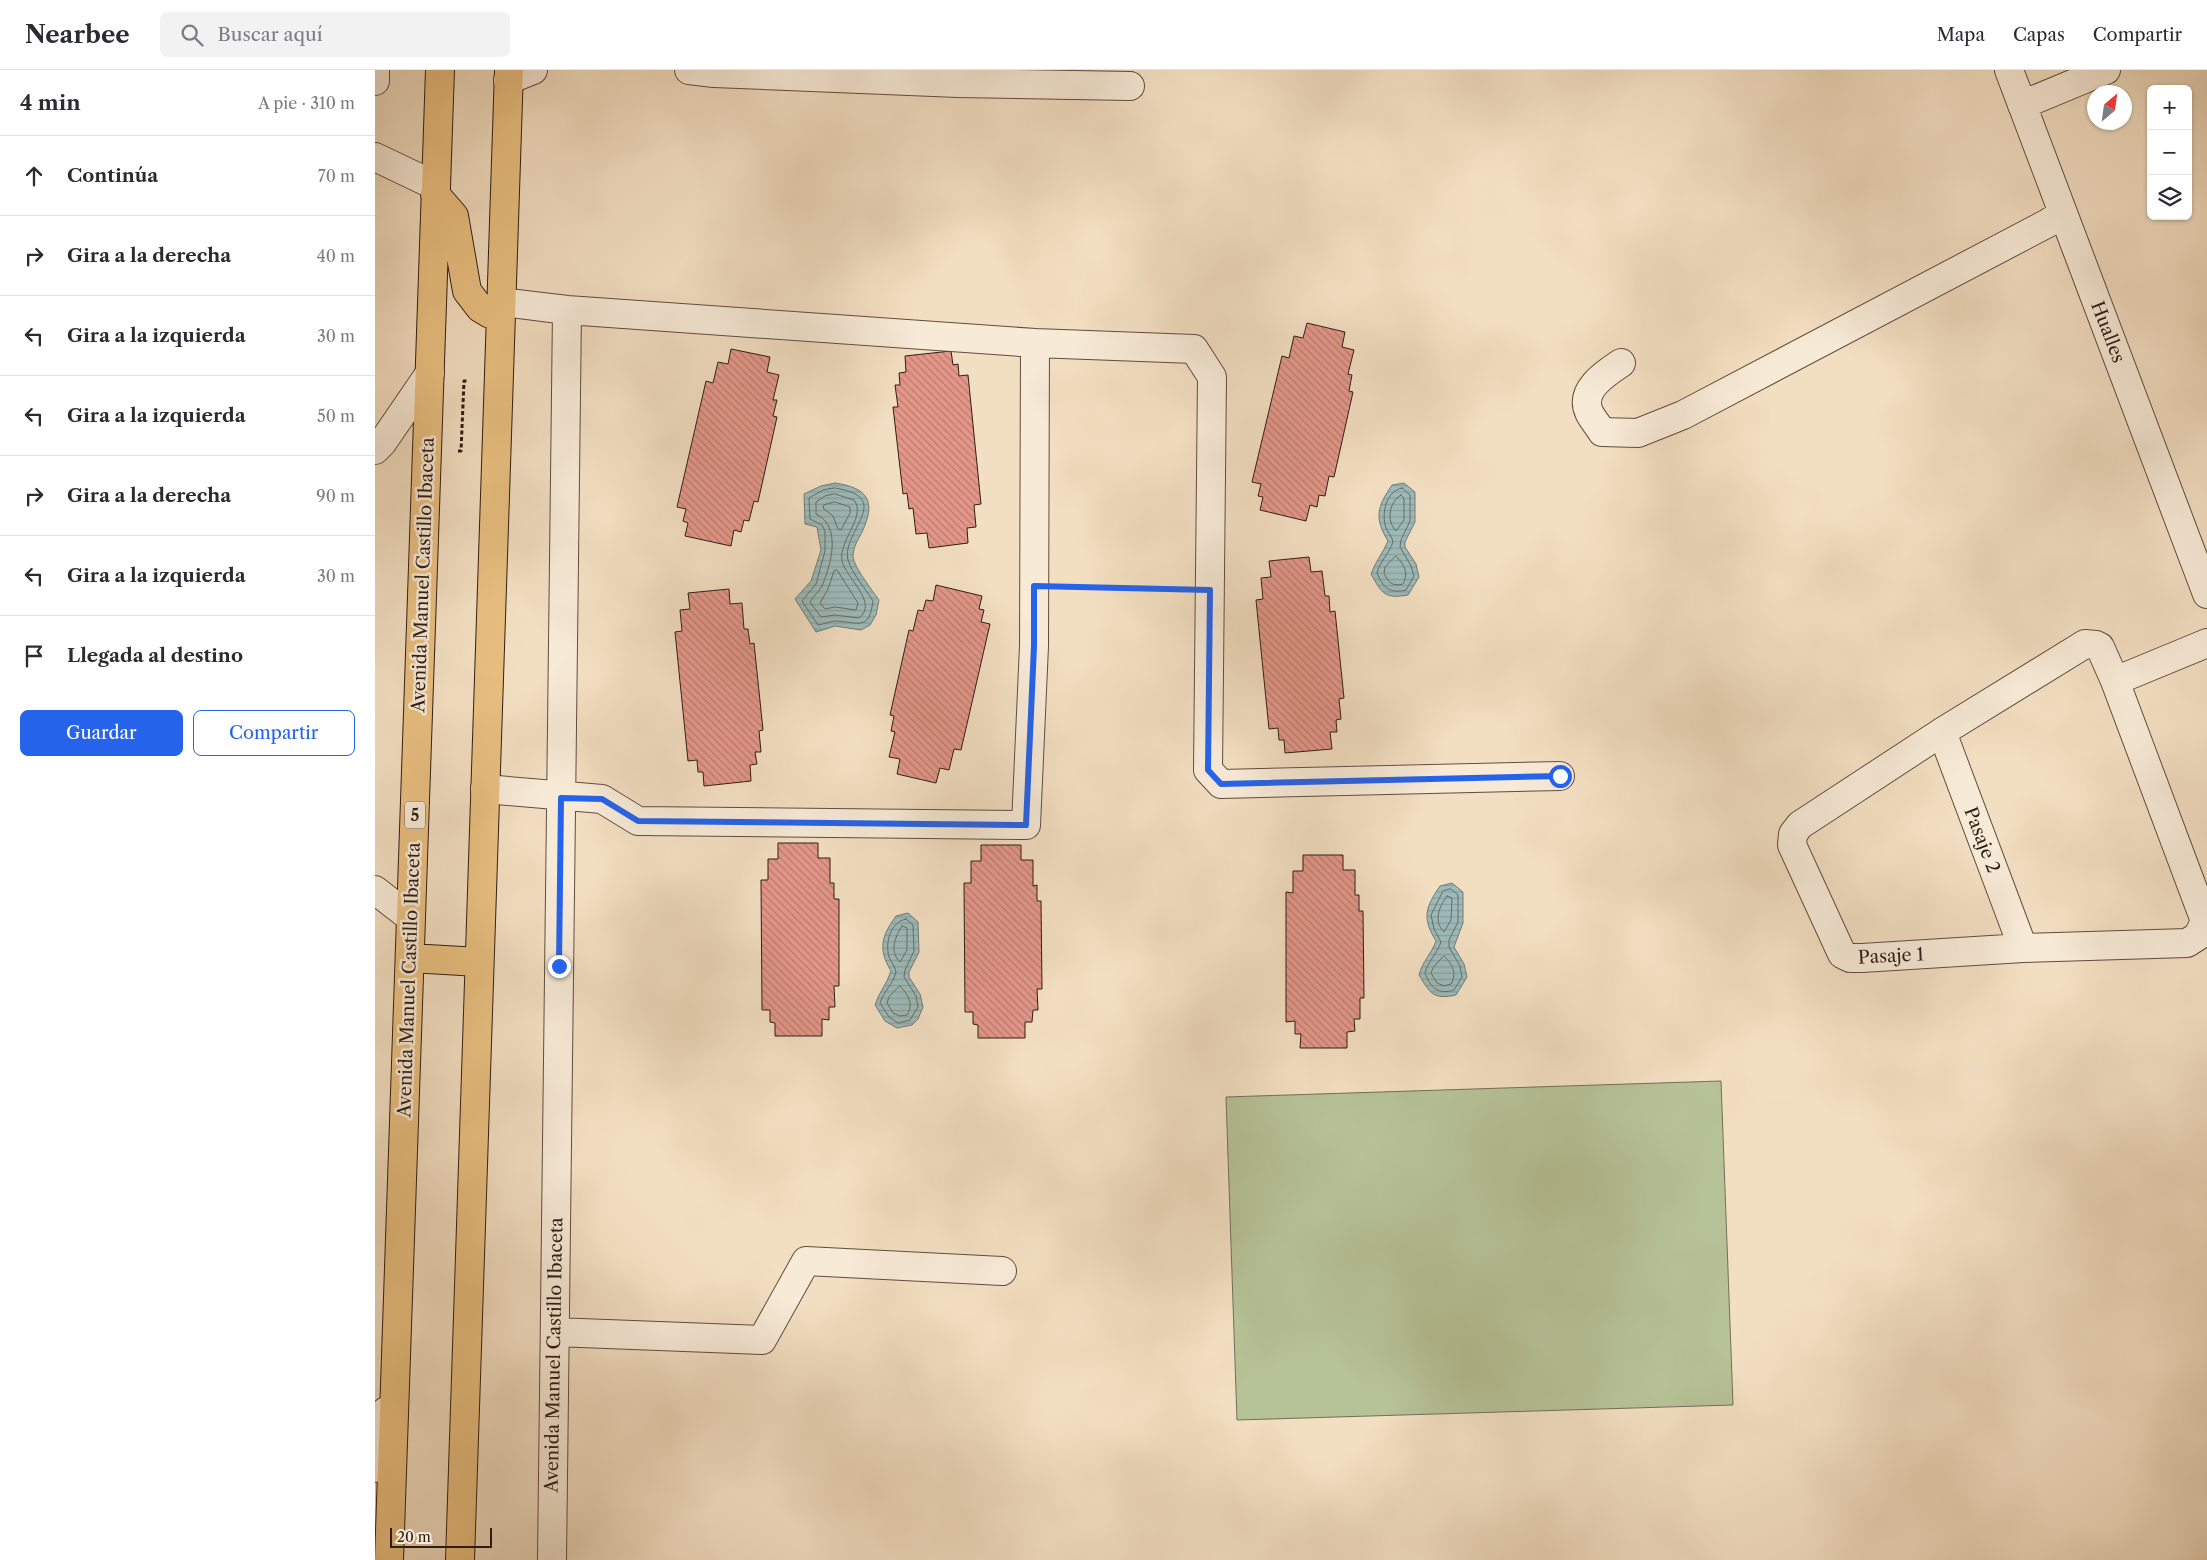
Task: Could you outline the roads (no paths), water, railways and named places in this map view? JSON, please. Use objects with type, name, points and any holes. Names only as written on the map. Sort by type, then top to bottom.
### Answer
[{"type":"highway","name":"Avenida Manuel Castillo Ibaceta","points":[[389,1560],[440,70]]},
{"type":"highway","points":[[460,1560],[508,75]]},
{"type":"highway","points":[[436,190],[454,216],[467,291],[480,308],[489,314],[501,308]]},
{"type":"highway","points":[[410,958],[479,962]]},
{"type":"street","points":[[375,70],[375,81]]},
{"type":"street","points":[[508,75],[533,70]]},
{"type":"street","points":[[689,70],[714,73],[958,82],[1130,86]]},
{"type":"street","name":"Hualles","points":[[2009,70],[2207,594]]},
{"type":"street","points":[[2022,105],[2106,70]]},
{"type":"street","points":[[375,157],[436,190]]},
{"type":"street","points":[[1621,363],[1599,377],[1589,392],[1588,410],[1602,432],[1638,433],[1692,410],[2048,223],[2063,213]]},
{"type":"street","points":[[501,308],[567,310],[1035,343],[1193,349],[1212,377],[1208,770],[1221,784],[1560,776]]},
{"type":"street","name":"Avenida Manuel Castillo Ibaceta","points":[[552,1560],[567,310]]},
{"type":"street","points":[[485,789],[561,798],[602,799],[638,821],[1026,825],[1034,646],[1035,343]]},
{"type":"street","points":[[375,450],[382,443],[430,373]]},
{"type":"street","name":"Pasaje 1","points":[[2085,644],[2097,645],[2101,648],[2205,921],[2198,936],[2187,943],[2023,948],[1850,958],[1842,954],[1791,845],[1793,834],[1800,826],[1942,732],[2085,644]]},
{"type":"street","points":[[2115,681],[2207,644]]},
{"type":"street","name":"Pasaje 2","points":[[1942,732],[2023,948]]},
{"type":"street","points":[[375,890],[411,918]]},
{"type":"street","points":[[555,1332],[762,1340],[806,1261],[1002,1271]]},
{"type":"street","points":[[375,1468],[397,1358]]},
{"type":"water","points":[[835,483],[855,488],[866,497],[869,512],[853,557],[860,572],[879,600],[876,615],[870,625],[861,630],[835,626],[816,632],[795,599],[811,581],[821,550],[817,527],[805,524],[804,494],[821,486]]},
{"type":"water","points":[[1404,483],[1415,492],[1415,522],[1405,542],[1405,547],[1416,564],[1419,577],[1408,595],[1394,596],[1385,594],[1371,574],[1388,541],[1379,519],[1380,506],[1392,485]]},
{"type":"water","points":[[1452,883],[1463,892],[1463,923],[1454,947],[1464,964],[1467,977],[1456,995],[1442,997],[1429,991],[1419,975],[1436,941],[1427,919],[1428,907],[1440,886]]},
{"type":"water","points":[[908,913],[918,922],[919,952],[909,972],[909,977],[920,994],[923,1007],[918,1019],[912,1025],[897,1028],[885,1021],[875,1005],[891,971],[884,956],[884,937],[896,916]]}]
